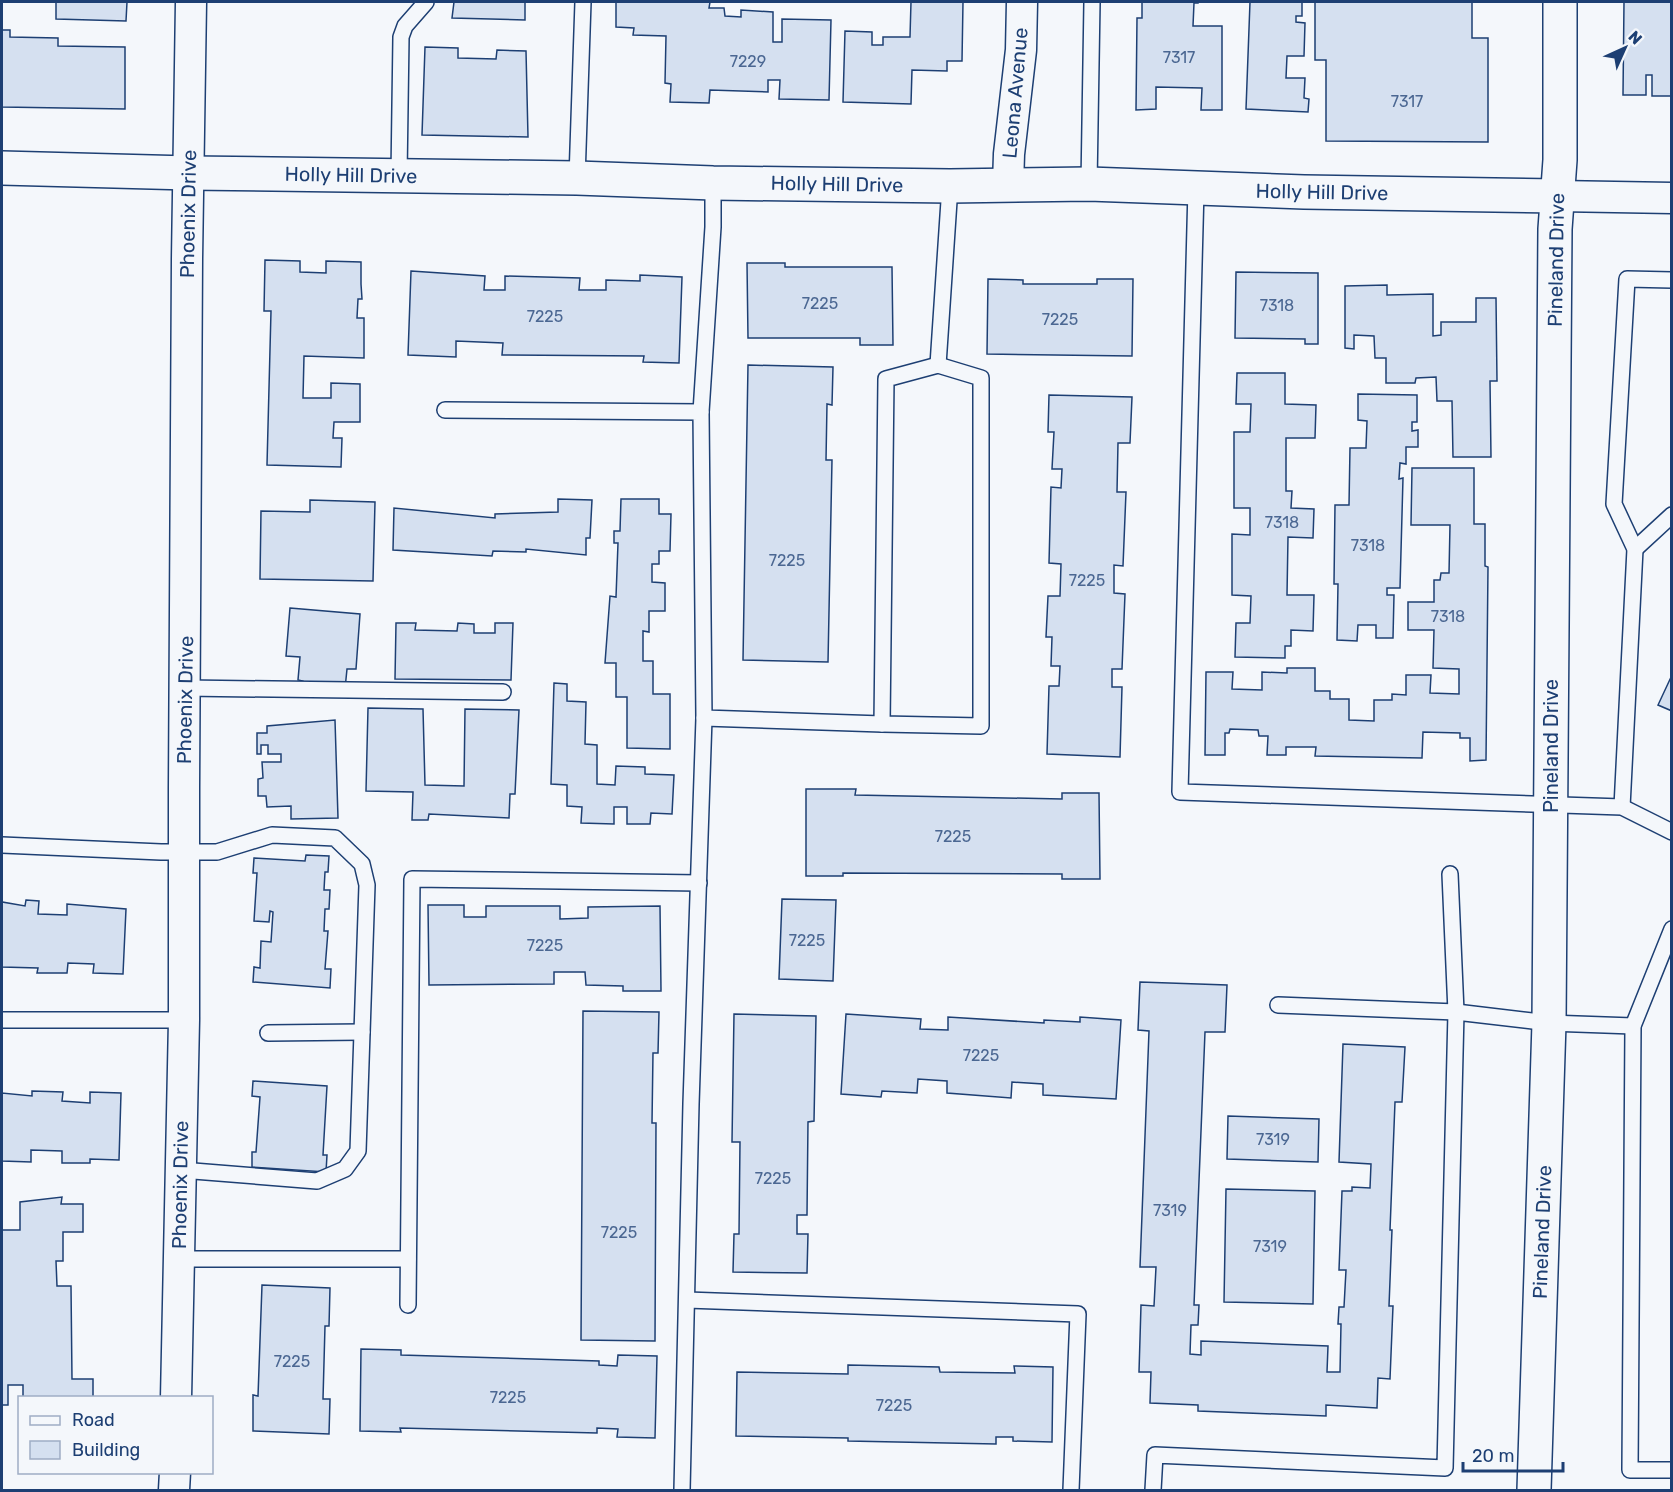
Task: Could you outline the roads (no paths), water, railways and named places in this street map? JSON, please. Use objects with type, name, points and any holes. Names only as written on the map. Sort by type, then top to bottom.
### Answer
[{"type":"street","name":"Phoenix Drive","points":[[176,1396],[184,1020],[191,2]]},
{"type":"street","name":"Leona Avenue","points":[[1008,185],[1009,154],[1021,50],[1022,2]]},
{"type":"street","name":"Pineland Drive","points":[[1534,1491],[1549,1023],[1555,241],[1560,160],[1560,2]]},
{"type":"street","name":"Holly Hill Drive","points":[[2,168],[577,178],[713,183],[950,186],[1089,184],[1196,189],[1671,198]]},
{"type":"street","points":[[174,1491],[175,1474]]},
{"type":"lane","points":[[399,175],[402,37],[405,26],[426,2]]},
{"type":"lane","points":[[577,178],[583,2]]},
{"type":"lane","points":[[1089,184],[1092,2]]},
{"type":"lane","points":[[682,1491],[691,1093],[704,718],[701,412],[713,228],[713,183]]},
{"type":"lane","points":[[938,365],[950,186]]},
{"type":"lane","points":[[1196,189],[1180,792],[1622,807],[1671,832]]},
{"type":"lane","points":[[1622,807],[1635,549],[1614,504],[1627,279],[1671,280]]},
{"type":"lane","points":[[704,718],[882,724],[981,726],[981,378],[938,365],[886,380],[882,724]]},
{"type":"lane","points":[[445,410],[701,412]]},
{"type":"lane","points":[[1635,549],[1671,515]]},
{"type":"lane","points":[[185,688],[503,692]]},
{"type":"lane","points":[[2,844],[150,852],[217,852],[272,835],[335,838],[362,864],[367,885],[358,1151],[345,1169],[317,1180],[181,1170]]},
{"type":"lane","points":[[1154,1491],[1155,1455],[1445,1468],[1456,1012],[1450,874]]},
{"type":"lane","points":[[408,1305],[411,879],[699,883]]},
{"type":"lane","points":[[1671,930],[1632,1026],[1630,1470],[1671,1470]]},
{"type":"lane","points":[[1278,1005],[1456,1012],[1549,1023],[1632,1026]]},
{"type":"lane","points":[[2,1020],[184,1020]]},
{"type":"lane","points":[[268,1032],[362,1032]]},
{"type":"lane","points":[[179,1259],[408,1259]]},
{"type":"lane","points":[[687,1300],[1078,1314],[1071,1491]]}]
